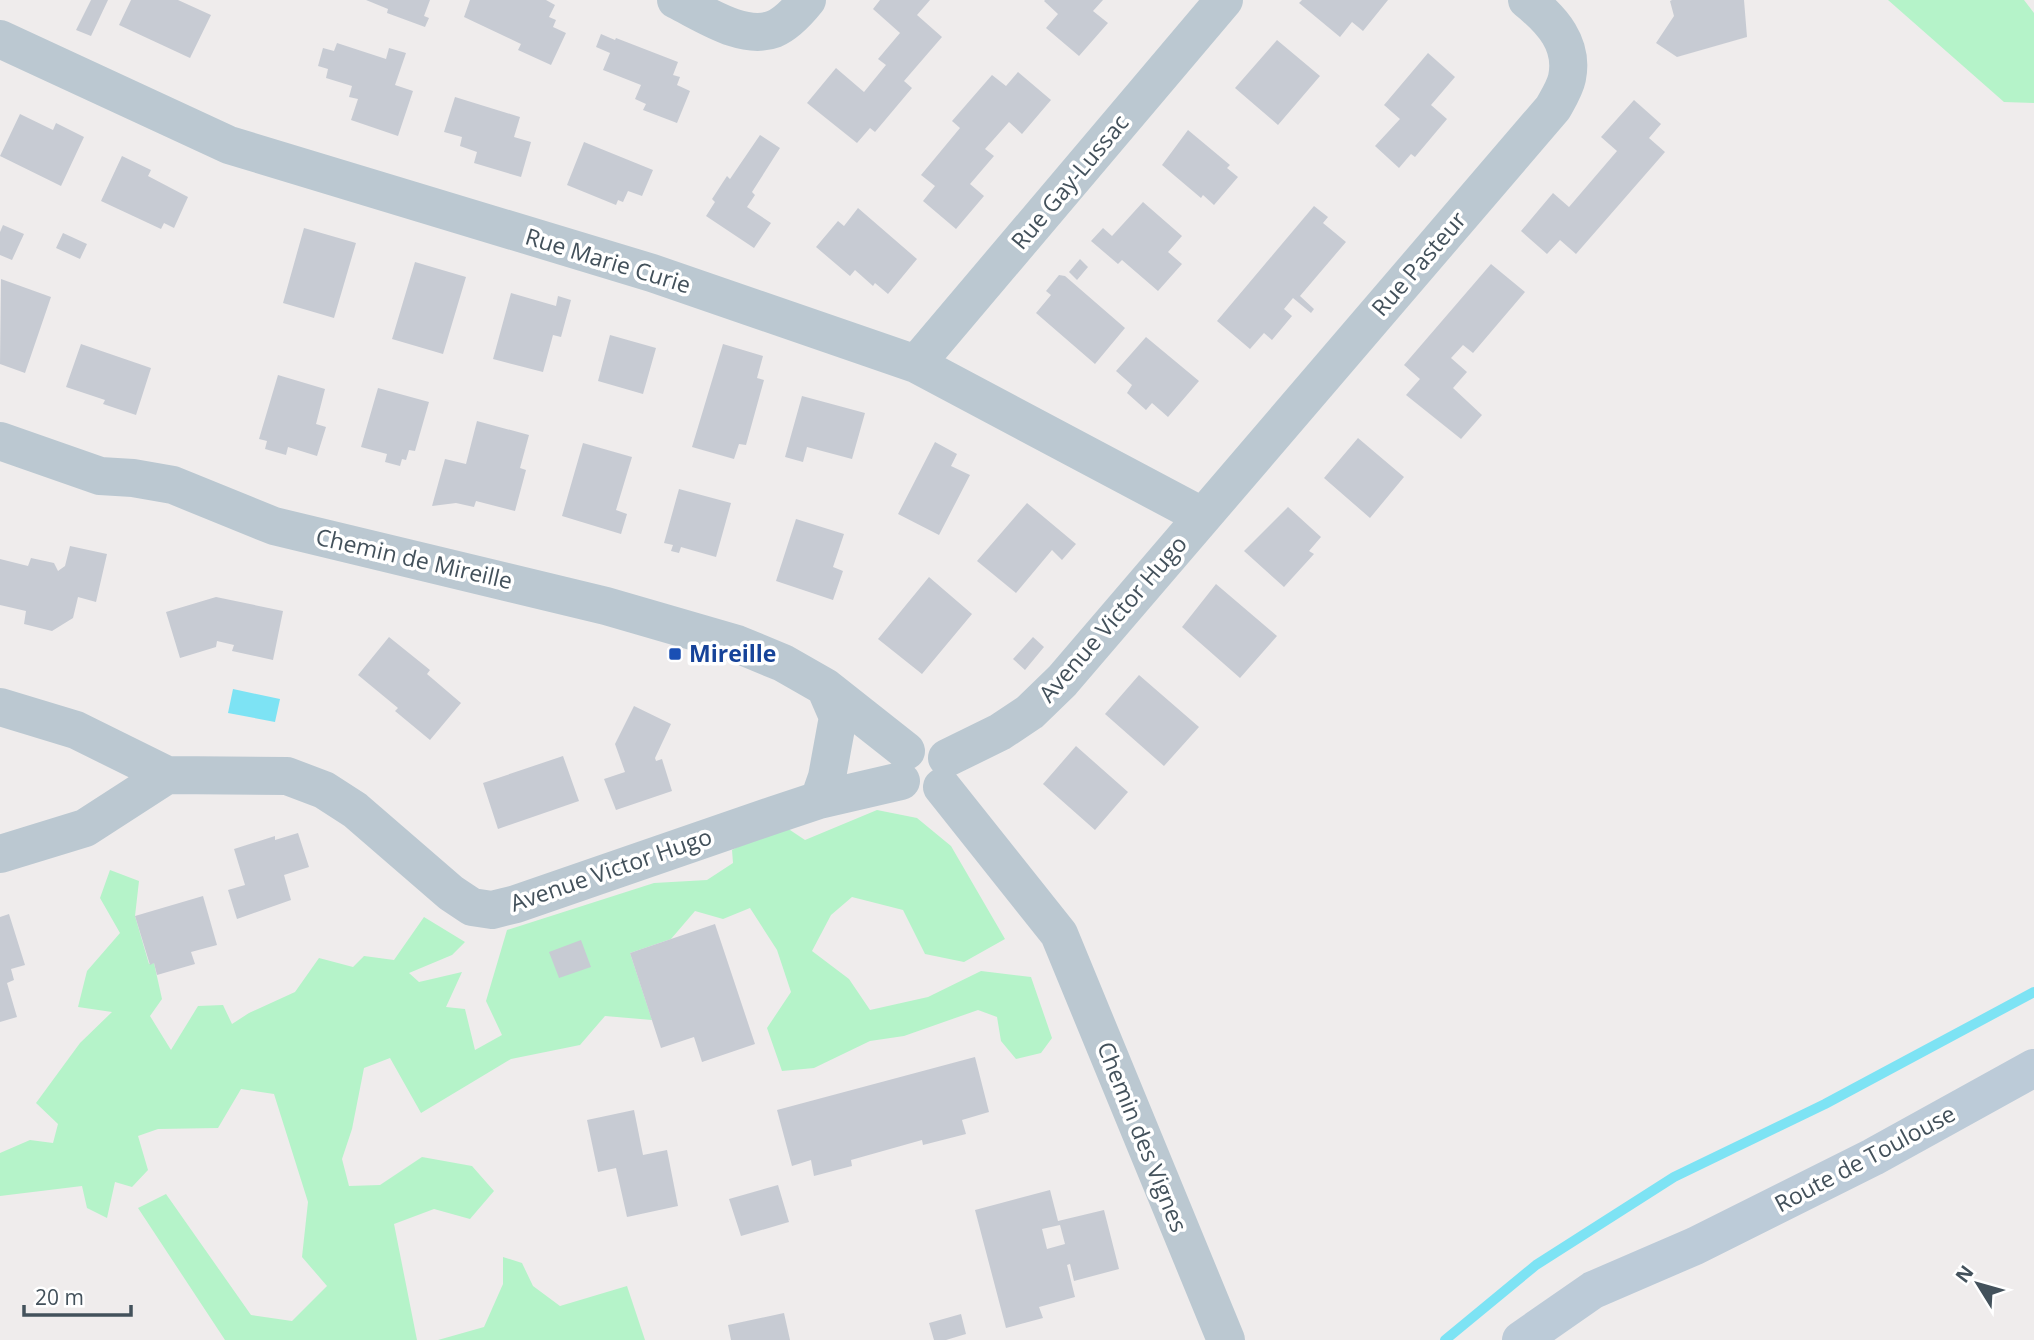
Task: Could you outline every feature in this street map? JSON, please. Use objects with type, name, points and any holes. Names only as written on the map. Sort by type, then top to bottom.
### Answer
[{"type":"street","points":[[676,0],[752,33],[775,29],[807,0]]},
{"type":"street","name":"Rue Gay-Lussac","points":[[916,364],[1224,0]]},
{"type":"street","name":"Rue Pasteur","points":[[1202,516],[1553,108],[1567,79],[1568,53],[1560,32],[1527,0]]},
{"type":"street","name":"Rue Marie Curie","points":[[0,39],[229,145],[652,273],[916,364],[1202,516]]},
{"type":"street","name":"Chemin de Mireille","points":[[0,441],[100,476],[173,485],[274,526],[606,606],[720,639],[783,663],[825,687],[904,766],[905,787],[920,794],[928,794],[944,773]]},
{"type":"street","name":"Avenue Victor Hugo","points":[[944,773],[1030,712],[1062,681],[1202,516]]},
{"type":"street","points":[[819,800],[827,777],[838,717],[825,687]]},
{"type":"street","points":[[0,707],[76,730],[167,775]]},
{"type":"street","name":"Avenue Victor Hugo","points":[[167,775],[287,776],[324,790],[355,810],[450,893],[472,906],[492,910],[819,800],[904,766]]},
{"type":"street","name":"Chemin des Vignes","points":[[944,773],[1059,934],[1226,1340]]},
{"type":"street","points":[[0,854],[85,828],[167,775]]},
{"type":"street","name":"Route de Toulouse","points":[[1521,1340],[1592,1290],[1695,1246],[1872,1157],[2034,1068]]},
{"type":"street","name":"Route de Toulouse","points":[[1564,1340],[1695,1246]]},
{"type":"green space","points":[[1888,0],[2024,0],[2034,13],[2034,103],[2004,102]]},
{"type":"green space","points":[[877,810],[917,818],[951,846],[1005,939],[964,962],[925,954],[903,910],[852,897],[831,915],[812,951],[849,979],[870,1010],[928,997],[981,971],[1031,977],[1052,1038],[1041,1053],[1016,1059],[1001,1041],[997,1017],[978,1010],[904,1036],[870,1041],[814,1068],[782,1071],[767,1028],[791,992],[777,950],[750,908],[723,919],[695,911],[671,939],[630,953],[652,1020],[605,1016],[580,1045],[511,1059],[421,1113],[390,1058],[364,1068],[352,1129],[342,1159],[349,1186],[380,1185],[422,1157],[472,1166],[494,1191],[470,1219],[434,1209],[394,1224],[417,1340],[225,1340],[138,1208],[166,1194],[251,1315],[292,1321],[327,1286],[302,1257],[308,1202],[274,1094],[241,1089],[218,1128],[158,1129],[138,1136],[148,1170],[132,1187],[115,1182],[107,1218],[87,1208],[82,1186],[0,1196],[0,1153],[30,1140],[53,1143],[58,1124],[36,1103],[80,1043],[112,1012],[78,1007],[87,971],[120,933],[100,898],[110,870],[139,881],[135,916],[149,964],[154,963],[162,999],[150,1016],[171,1050],[198,1006],[223,1005],[232,1024],[249,1013],[295,992],[319,958],[353,967],[364,956],[394,960],[424,917],[465,942],[452,955],[409,973],[419,982],[462,972],[446,1007],[465,1009],[475,1050],[502,1035],[486,1001],[507,930],[654,883],[707,880],[733,863],[732,850],[781,824],[805,840]]},
{"type":"green space","points":[[503,1257],[522,1263],[533,1286],[560,1306],[627,1286],[645,1340],[438,1340],[484,1327],[503,1284]]},
{"type":"water","points":[[233,689],[280,699],[275,722],[228,713]]},
{"type":"building","points":[[91,0],[108,0],[91,36],[76,30]]},
{"type":"building","points":[[131,0],[178,0],[211,15],[190,58],[119,25]]},
{"type":"building","points":[[366,0],[430,0],[424,16],[429,18],[425,27],[387,13],[388,9]]},
{"type":"building","points":[[470,0],[546,0],[555,5],[549,17],[556,20],[553,27],[566,33],[551,65],[518,50],[521,44],[464,17]]},
{"type":"building","points":[[880,0],[930,0],[917,15],[942,37],[904,81],[912,88],[875,132],[870,128],[857,143],[807,103],[836,68],[864,92],[886,65],[878,59],[900,33],[873,9]]},
{"type":"building","points":[[1045,0],[1103,0],[1093,11],[1108,23],[1079,56],[1046,28],[1058,14]]},
{"type":"building","points":[[1302,0],[1388,0],[1363,31],[1352,22],[1340,37],[1299,3]]},
{"type":"building","points":[[1744,0],[1747,37],[1677,57],[1656,43],[1674,16],[1670,1]]},
{"type":"building","points":[[601,34],[678,62],[673,75],[680,77],[677,85],[690,91],[677,123],[643,110],[646,104],[635,99],[641,85],[603,70],[610,53],[596,47]]},
{"type":"building","points":[[1277,40],[1320,76],[1278,125],[1235,88]]},
{"type":"building","points":[[337,43],[386,59],[389,48],[406,53],[395,85],[413,91],[398,136],[351,120],[358,99],[349,97],[352,86],[326,78],[328,69],[318,66],[323,48],[334,51]]},
{"type":"building","points":[[1428,53],[1455,77],[1431,105],[1447,119],[1415,157],[1411,154],[1399,168],[1375,146],[1400,119],[1384,105]]},
{"type":"building","points":[[1018,72],[1051,100],[1022,134],[1009,122],[985,149],[994,156],[970,184],[984,196],[956,229],[923,201],[935,186],[921,175],[960,128],[952,121],[992,75],[1006,86]]},
{"type":"building","points":[[455,97],[520,117],[514,137],[531,142],[521,177],[474,163],[477,152],[460,146],[462,137],[444,132]]},
{"type":"building","points":[[1634,100],[1661,124],[1649,138],[1665,152],[1576,254],[1560,240],[1547,254],[1521,231],[1553,193],[1569,207],[1617,151],[1601,137]]},
{"type":"building","points":[[20,114],[53,130],[56,123],[84,137],[61,186],[0,156]]},
{"type":"building","points":[[1188,130],[1230,165],[1227,168],[1238,177],[1214,205],[1203,195],[1201,198],[1162,165]]},
{"type":"building","points":[[760,135],[780,148],[752,192],[755,195],[747,207],[771,223],[754,248],[706,216],[715,202],[712,199],[727,176],[730,179]]},
{"type":"building","points":[[584,142],[653,170],[642,196],[628,191],[623,202],[618,200],[616,205],[567,185]]},
{"type":"building","points":[[122,156],[151,170],[148,176],[188,197],[174,228],[164,223],[161,229],[101,201]]},
{"type":"building","points":[[1143,202],[1182,236],[1168,252],[1182,264],[1158,291],[1122,260],[1118,264],[1091,241],[1103,228],[1112,236]]},
{"type":"building","points":[[1314,206],[1328,217],[1323,223],[1346,242],[1300,296],[1314,309],[1311,313],[1293,298],[1284,309],[1292,316],[1272,340],[1264,333],[1250,349],[1217,321]]},
{"type":"building","points":[[858,208],[917,259],[888,294],[875,283],[873,286],[855,270],[850,276],[816,247],[838,221],[844,226]]},
{"type":"building","points":[[3,225],[24,234],[12,260],[0,255],[0,232]]},
{"type":"building","points":[[304,228],[356,243],[334,318],[283,303]]},
{"type":"building","points":[[63,233],[87,244],[80,259],[56,248]]},
{"type":"building","points":[[1080,259],[1088,267],[1077,280],[1069,272]]},
{"type":"building","points":[[415,262],[466,277],[443,354],[392,339]]},
{"type":"building","points":[[1491,264],[1525,292],[1473,353],[1463,345],[1451,358],[1467,372],[1453,388],[1482,415],[1461,439],[1406,395],[1420,379],[1404,365]]},
{"type":"building","points":[[1059,275],[1065,276],[1125,328],[1095,364],[1036,313],[1051,295],[1046,291]]},
{"type":"building","points":[[1,279],[51,297],[25,373],[0,364]]},
{"type":"building","points":[[511,293],[556,306],[558,296],[571,300],[561,337],[553,335],[543,372],[493,359]]},
{"type":"building","points":[[610,335],[656,348],[643,394],[598,381]]},
{"type":"building","points":[[1146,337],[1199,381],[1168,417],[1152,403],[1146,410],[1127,393],[1132,385],[1116,371]]},
{"type":"building","points":[[81,344],[151,368],[136,415],[103,404],[105,400],[66,387]]},
{"type":"building","points":[[723,344],[763,356],[757,378],[764,380],[746,445],[739,444],[734,459],[692,447]]},
{"type":"building","points":[[278,375],[325,389],[316,424],[326,427],[317,456],[288,447],[286,455],[265,449],[267,441],[259,439]]},
{"type":"building","points":[[378,388],[429,402],[415,451],[409,450],[406,460],[402,459],[400,466],[385,462],[387,454],[361,447]]},
{"type":"building","points":[[802,396],[865,413],[852,459],[807,447],[803,462],[785,457]]},
{"type":"building","points":[[477,421],[529,435],[520,468],[526,470],[515,511],[476,501],[474,507],[456,503],[432,506],[445,459],[466,464]]},
{"type":"building","points":[[1358,438],[1404,477],[1370,518],[1324,478]]},
{"type":"building","points":[[935,442],[957,454],[951,466],[970,475],[939,535],[898,514]]},
{"type":"building","points":[[583,443],[632,457],[616,510],[627,514],[621,534],[562,516]]},
{"type":"building","points":[[679,489],[731,503],[716,557],[681,547],[679,553],[671,551],[673,545],[664,543]]},
{"type":"building","points":[[1027,503],[1076,544],[1062,560],[1052,550],[1016,593],[977,561]]},
{"type":"building","points":[[1288,507],[1321,537],[1309,551],[1314,554],[1284,587],[1244,551]]},
{"type":"building","points":[[796,519],[844,534],[833,567],[843,571],[833,600],[776,581]]},
{"type":"building","points":[[70,546],[107,554],[96,602],[78,597],[73,618],[52,631],[24,624],[26,611],[0,605],[0,559],[28,566],[31,558],[54,563],[58,571],[65,566]]},
{"type":"building","points":[[929,577],[972,614],[922,674],[878,639]]},
{"type":"building","points":[[1216,584],[1277,636],[1240,678],[1182,627]]},
{"type":"building","points":[[216,597],[283,611],[273,660],[232,651],[234,645],[217,641],[216,647],[180,658],[166,612]]},
{"type":"building","points":[[389,637],[430,670],[427,674],[461,703],[430,740],[395,711],[398,708],[358,675]]},
{"type":"building","points":[[1033,637],[1044,647],[1025,670],[1013,659]]},
{"type":"building","points":[[1139,675],[1199,727],[1164,766],[1105,714]]},
{"type":"building","points":[[634,706],[671,724],[655,758],[656,761],[662,759],[672,791],[616,810],[604,779],[625,772],[615,744]]},
{"type":"building","points":[[1076,746],[1128,792],[1095,830],[1043,784]]},
{"type":"building","points":[[563,756],[579,801],[498,829],[483,783]]},
{"type":"building","points":[[298,833],[309,867],[284,875],[291,900],[237,919],[228,890],[245,885],[234,849],[275,836],[275,840]]},
{"type":"building","points":[[203,896],[217,945],[191,952],[195,964],[157,975],[154,963],[150,965],[135,916]]},
{"type":"building","points":[[9,914],[25,965],[11,969],[14,980],[7,983],[17,1017],[0,1022],[0,917]]},
{"type":"building","points":[[715,924],[755,1044],[702,1062],[694,1037],[661,1048],[630,953]]},
{"type":"building","points":[[581,940],[591,967],[559,978],[549,952]]},
{"type":"building","points":[[975,1057],[989,1112],[962,1120],[966,1134],[923,1145],[922,1140],[851,1160],[852,1166],[814,1176],[811,1160],[792,1166],[777,1110]]},
{"type":"building","points":[[634,1110],[643,1155],[667,1150],[678,1206],[627,1217],[616,1168],[598,1172],[587,1120]]},
{"type":"building","points":[[778,1185],[789,1222],[741,1236],[729,1199]]},
{"type":"building","points":[[1050,1190],[1058,1221],[1104,1210],[1119,1269],[1074,1281],[1070,1264],[1067,1265],[1075,1297],[1039,1307],[1043,1318],[1006,1328],[975,1210]],"holes":[[[1060,1225],[1065,1244],[1047,1249],[1042,1229]]]},
{"type":"building","points":[[784,1313],[790,1340],[731,1340],[728,1325]]},
{"type":"building","points":[[961,1314],[966,1334],[946,1340],[934,1340],[929,1323]]},
{"type":"waterway","points":[[1445,1340],[1536,1265],[1674,1177],[1825,1104],[2034,992]]},
{"type":"place","name":"Mireille","points":[[675,654]]}]
